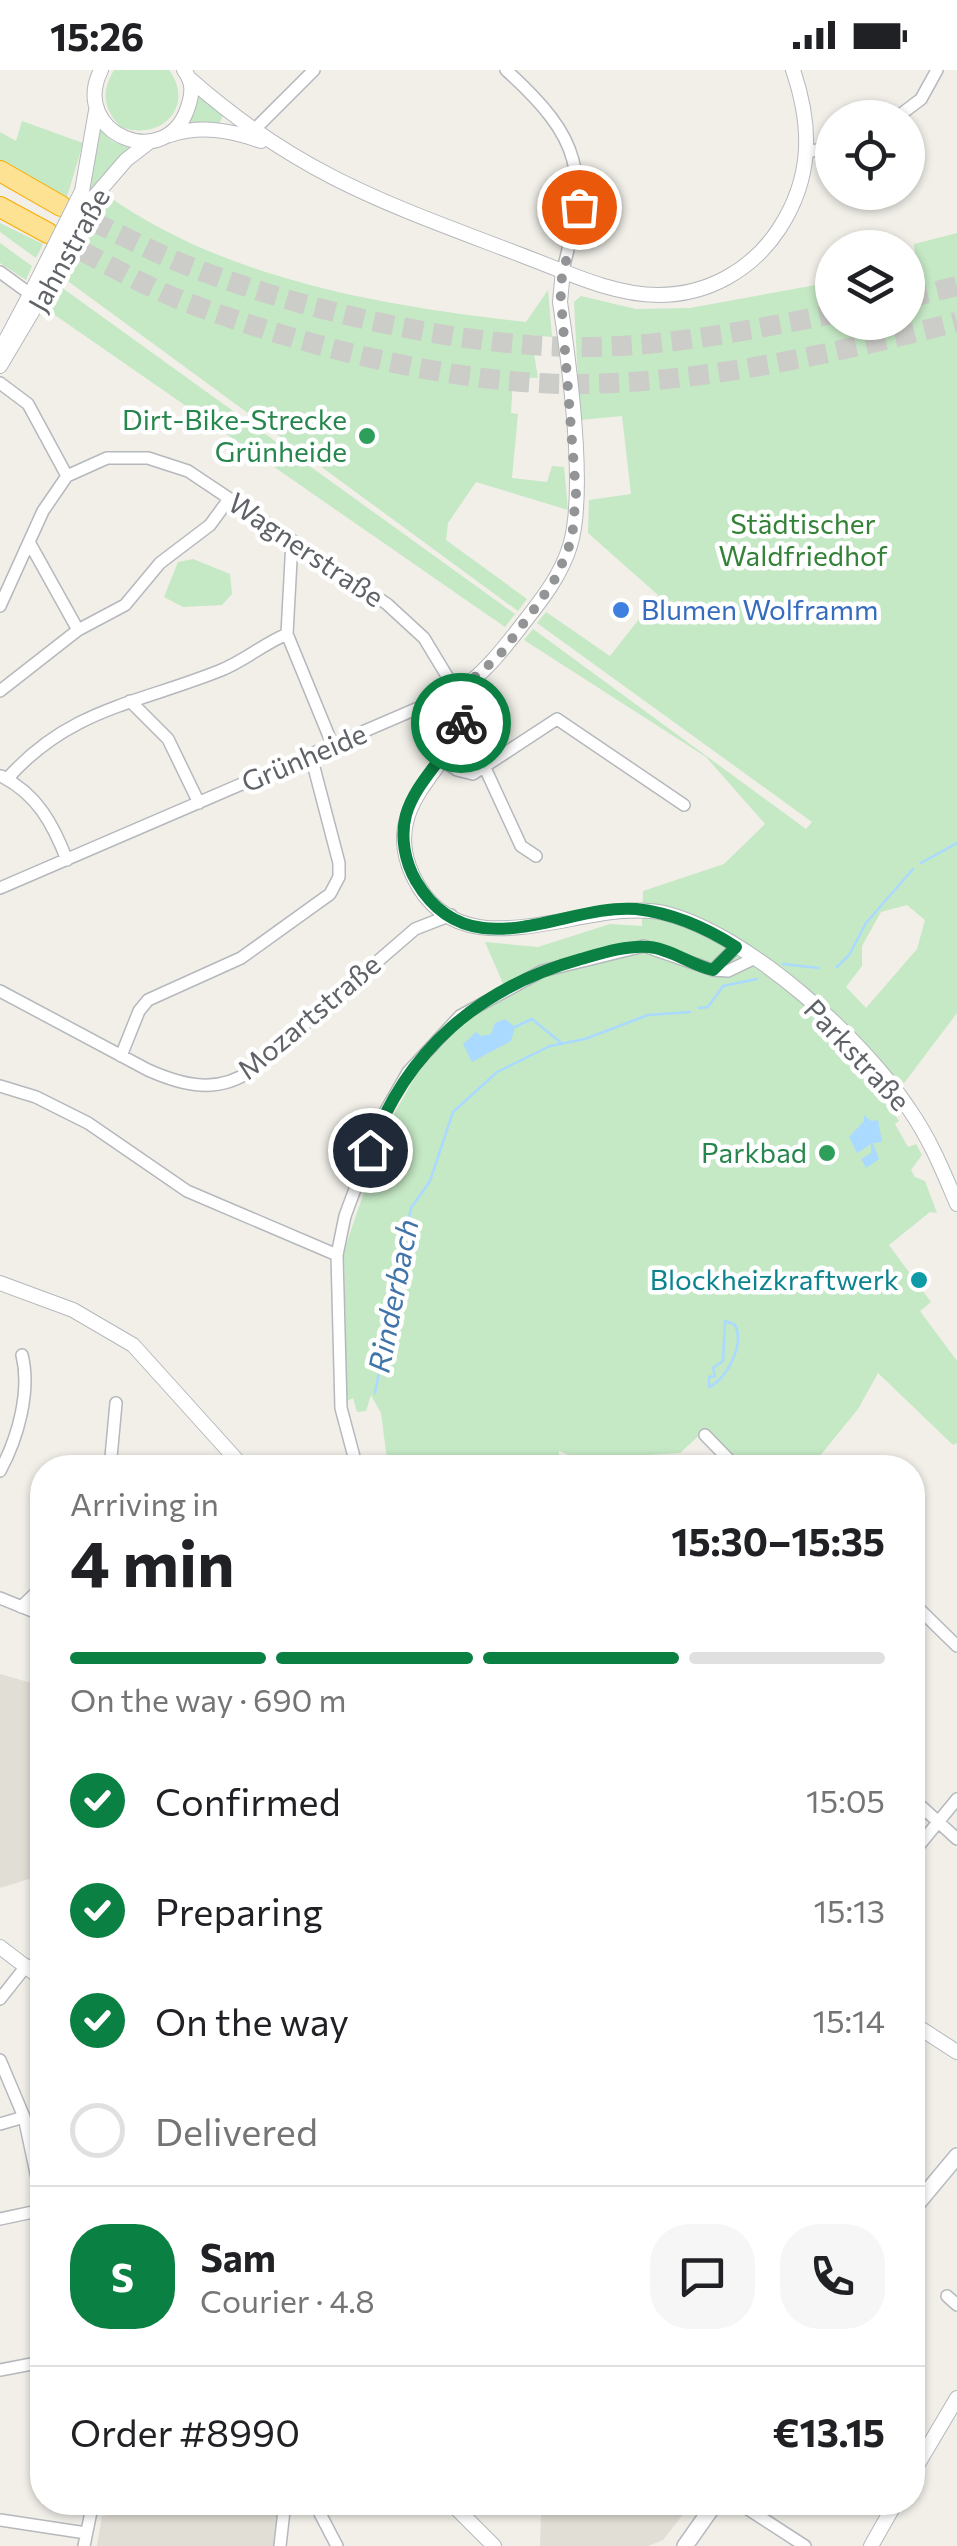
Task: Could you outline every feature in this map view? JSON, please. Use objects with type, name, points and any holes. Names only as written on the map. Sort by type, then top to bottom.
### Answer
[{"type":"highway","points":[[0,172],[62,206]]},
{"type":"highway","points":[[0,207],[48,234]]},
{"type":"main road","points":[[925,2194],[957,2156]]},
{"type":"main road","points":[[685,2546],[707,2515]]},
{"type":"street","name":"Jahnstraße","points":[[89,193],[96,110],[92,70]]},
{"type":"street","points":[[94,93],[101,70]]},
{"type":"street","points":[[252,133],[314,70]]},
{"type":"street","points":[[506,70],[553,118],[575,166],[579,207],[563,270]]},
{"type":"street","points":[[187,74],[252,133],[380,203],[625,291],[656,295],[694,291],[730,277],[777,232],[800,185],[807,152],[806,113],[794,70]]},
{"type":"street","points":[[921,100],[938,70]]},
{"type":"street","points":[[169,135],[184,118],[192,93],[187,74]]},
{"type":"street","points":[[96,110],[115,136],[148,143],[192,128],[252,133]]},
{"type":"street","name":"Jahnstraße","points":[[0,366],[89,193],[148,143]]},
{"type":"street","points":[[807,152],[815,150]]},
{"type":"street","name":"Grünheide","points":[[0,888],[312,756],[458,690],[479,676],[538,604],[564,562],[575,526],[560,302],[563,270]]},
{"type":"street","points":[[0,272],[37,293]]},
{"type":"street","name":"Jahnstraße","points":[[0,351],[37,293]]},
{"type":"street","points":[[0,383],[28,404],[66,476],[29,542],[0,606]]},
{"type":"street","name":"Wagnerstraße","points":[[66,476],[106,458],[148,458],[188,471],[407,620],[424,638],[458,690]]},
{"type":"street","points":[[0,691],[78,630],[125,604],[160,562],[210,525],[229,499]]},
{"type":"street","points":[[292,541],[287,634],[333,746]]},
{"type":"street","points":[[29,542],[78,630]]},
{"type":"street","points":[[68,860],[52,822],[26,792],[3,777],[63,728],[224,670],[287,634]]},
{"type":"street","name":"Parkstraße","points":[[458,690],[462,720],[410,803],[404,836],[414,877],[429,898],[451,915],[488,928],[512,930],[608,910],[665,914],[736,947],[819,1008],[886,1078],[937,1156],[957,1204]]},
{"type":"street","points":[[130,701],[168,739],[199,804]]},
{"type":"street","points":[[440,760],[464,774],[485,768],[545,723],[557,720],[684,805]]},
{"type":"street","points":[[122,1056],[138,1011],[148,1000],[242,958],[330,894],[339,877],[312,756]]},
{"type":"street","points":[[485,768],[521,846],[536,856]]},
{"type":"street","name":"Mozartstraße","points":[[0,991],[122,1056],[184,1084],[208,1086],[240,1078],[416,928],[451,915]]},
{"type":"street","points":[[354,1455],[341,1408],[337,1255],[345,1216],[381,1119],[408,1072],[460,1016],[542,970],[633,947],[662,950],[713,970],[736,969],[753,959]]},
{"type":"street","points":[[713,970],[736,947]]},
{"type":"street","points":[[0,1086],[36,1097],[88,1123],[187,1191],[337,1255]]},
{"type":"street","points":[[0,1283],[74,1310],[133,1345],[232,1455]]},
{"type":"street","points":[[0,1471],[21,1410],[25,1383],[22,1355]]},
{"type":"street","points":[[111,1455],[116,1403]]},
{"type":"street","points":[[706,1436],[724,1455]]},
{"type":"street","points":[[0,1598],[30,1610]]},
{"type":"street","points":[[21,1607],[30,1598]]},
{"type":"street","points":[[925,1618],[957,1646]]},
{"type":"street","points":[[925,1837],[957,1799]]},
{"type":"street","points":[[925,1810],[957,1839]]},
{"type":"street","points":[[0,1947],[30,1968]]},
{"type":"street","points":[[0,1998],[27,1965]]},
{"type":"street","points":[[925,2031],[957,2052]]},
{"type":"street","points":[[0,2060],[24,2117],[30,2145]]},
{"type":"street","points":[[0,2124],[24,2117]]},
{"type":"street","points":[[0,2219],[30,2213]]},
{"type":"street","points":[[0,2370],[30,2364]]},
{"type":"street","points":[[925,2452],[957,2398]]},
{"type":"street","points":[[0,2520],[85,2540],[90,2515]]},
{"type":"street","points":[[280,2546],[284,2515]]},
{"type":"street","points":[[321,2515],[338,2546]]},
{"type":"street","points":[[463,2515],[494,2546]]},
{"type":"street","points":[[757,2515],[804,2546]]},
{"type":"street","points":[[871,2546],[889,2515]]},
{"type":"shaded area","points":[[0,1674],[30,1683],[30,1879],[0,1888]]},
{"type":"shaded area","points":[[279,2515],[278,2546],[97,2546],[102,2516]]},
{"type":"shaded area","points":[[683,2515],[663,2540],[648,2546],[540,2546],[541,2516]]},
{"type":"green space","points":[[114,70],[169,70],[178,97],[170,118],[149,130],[121,127],[110,114],[106,100]]},
{"type":"green space","points":[[199,94],[223,116],[218,125],[187,126]]},
{"type":"green space","points":[[22,121],[83,143],[67,197],[0,160],[0,132],[16,141]]},
{"type":"green space","points":[[99,128],[112,141],[132,149],[102,176],[90,195],[86,194]]},
{"type":"green space","points":[[108,196],[154,225],[204,249],[255,269],[363,297],[526,322],[548,290],[552,337],[531,335],[538,378],[513,377],[511,413],[518,414],[512,478],[547,482],[552,466],[564,467],[568,510],[476,482],[448,523],[446,540],[527,599],[518,611],[65,279]]},
{"type":"green space","points":[[0,223],[43,244],[36,258],[0,232]]},
{"type":"green space","name":"Städtischer Waldfriedhof","points":[[957,233],[957,1013],[905,1082],[881,1095],[899,1121],[895,1124],[908,1147],[916,1144],[922,1155],[911,1170],[915,1177],[925,1181],[937,1213],[930,1212],[889,1245],[931,1302],[920,1311],[957,1361],[957,1443],[953,1445],[878,1373],[858,1409],[821,1455],[729,1455],[704,1431],[680,1453],[386,1455],[381,1413],[371,1395],[366,1411],[357,1412],[353,1398],[347,1401],[344,1251],[385,1130],[418,1072],[466,1019],[508,995],[485,942],[538,947],[610,924],[642,926],[643,891],[724,864],[765,824],[706,757],[524,640],[533,629],[806,829],[812,822],[537,623],[546,612],[610,656],[658,595],[588,533],[589,500],[631,494],[622,416],[580,420],[574,302],[581,296],[636,309],[690,308],[815,285],[815,340],[925,340],[925,241]],"holes":[[[907,905],[925,920],[917,949],[866,1008],[846,987],[862,966],[862,946],[881,912]]]},
{"type":"green space","points":[[0,243],[32,266],[26,280],[0,263]]},
{"type":"green space","points":[[61,287],[515,614],[505,627],[49,311]]},
{"type":"green space","points":[[193,559],[230,574],[232,594],[222,605],[183,607],[164,597],[178,562]]},
{"type":"water","points":[[505,1019],[515,1027],[511,1041],[472,1062],[463,1044],[476,1032],[481,1036],[491,1034],[495,1023]]},
{"type":"water","points":[[864,1115],[871,1121],[878,1120],[882,1142],[873,1143],[879,1159],[866,1168],[861,1159],[871,1153],[871,1144],[857,1153],[849,1137],[864,1121]]},
{"type":"waterway","name":"Rinderbach","points":[[921,863],[957,843]]},
{"type":"waterway","name":"Rinderbach","points":[[837,967],[849,955],[866,923],[913,869]]},
{"type":"waterway","name":"Rinderbach","points":[[783,964],[818,968]]},
{"type":"waterway","name":"Rinderbach","points":[[699,1008],[708,1007],[723,986],[757,979]]},
{"type":"waterway","name":"Rinderbach","points":[[375,1393],[411,1208],[430,1181],[453,1112],[497,1072],[550,1046],[585,1039],[648,1015],[690,1012]]},
{"type":"waterway","points":[[515,1027],[532,1019],[560,1042]]},
{"type":"waterway","points":[[725,1321],[735,1325],[736,1351],[722,1377],[709,1387],[709,1377],[715,1376],[713,1368],[723,1361],[725,1323]]},
{"type":"tunnel","points":[[65,208],[163,255],[240,285],[336,313],[438,334],[583,347],[677,341],[815,317]]},
{"type":"tunnel","points":[[55,237],[156,289],[283,335],[435,371],[536,383],[631,382],[725,372],[819,355],[957,322]]},
{"type":"tunnel","points":[[925,294],[957,286]]},
{"type":"way so far","points":[[461,723],[464,700],[460,690],[499,656],[553,583],[570,548],[576,493],[560,286],[579,207]]},
{"type":"place","name":"Dirt-Bike-Strecke Grünheide","points":[[367,436]]},
{"type":"place","name":"Blumen Wolframm","points":[[621,610]]},
{"type":"place","name":"Parkbad","points":[[827,1153]]},
{"type":"place","name":"Blockheizkraftwerk","points":[[919,1280]]},
{"type":"route","points":[[370,1150],[381,1119],[408,1072],[446,1028],[501,991],[542,970],[633,947],[662,950],[713,970],[736,947],[665,914],[632,909],[608,910],[512,930],[468,922],[439,908],[420,888],[409,865],[404,849],[405,819],[410,803],[454,741],[461,723]]}]
